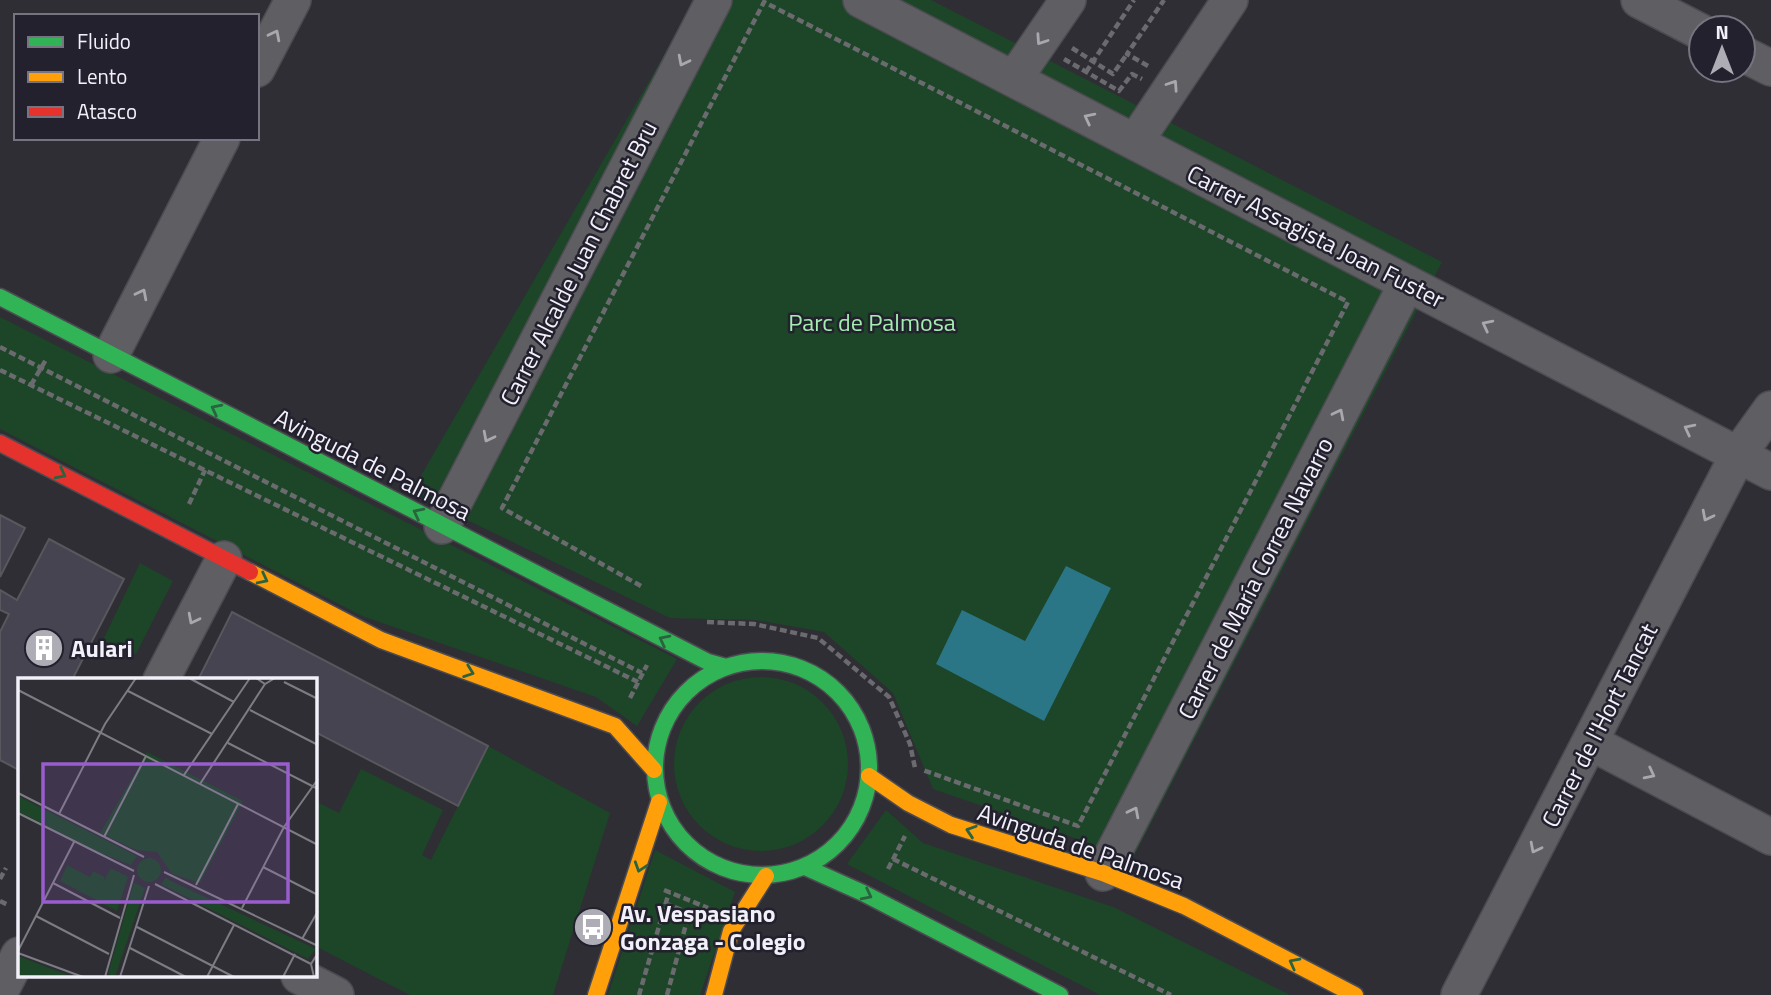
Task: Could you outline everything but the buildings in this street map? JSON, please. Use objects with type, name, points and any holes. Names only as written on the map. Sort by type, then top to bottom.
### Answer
[{"type":"street","points":[[259,65],[293,0]]},
{"type":"street","name":"Carrer Alcalde Juan Chabret Bru","points":[[442,526],[714,0]]},
{"type":"street","name":"Carrer Assagista Joan Fuster","points":[[861,0],[1771,472]]},
{"type":"street","points":[[1014,79],[1068,0]]},
{"type":"street","points":[[1135,142],[1230,0]]},
{"type":"street","points":[[1639,0],[1687,25]]},
{"type":"street","points":[[111,355],[221,140]]},
{"type":"street","name":"Carrer de María Correa Navarro","points":[[1103,873],[1407,283]]},
{"type":"street","name":"Avinguda de Palmosa","points":[[0,297],[708,662],[726,667]]},
{"type":"street","name":"Carrer de l'Hort Tancat","points":[[1459,995],[1738,455],[1771,408]]},
{"type":"street","points":[[0,443],[381,640],[615,726],[654,770]]},
{"type":"street","points":[[163,678],[224,559]]},
{"type":"street","points":[[761,661],[796,667],[827,683],[851,709],[866,741],[869,776],[863,805],[850,830],[830,851],[805,867],[766,876],[731,872],[700,857],[675,833],[659,802],[654,770],[659,737],[673,706],[696,682],[726,667],[761,661]]},
{"type":"street","points":[[1590,743],[1771,836]]},
{"type":"street","name":"Avinguda de Palmosa","points":[[869,776],[920,809],[951,825],[1103,873],[1184,906],[1354,995]]},
{"type":"street","points":[[596,995],[659,802]]},
{"type":"street","points":[[805,867],[872,898],[1060,995]]},
{"type":"street","points":[[714,995],[730,930],[737,914],[766,876]]},
{"type":"street","points":[[0,992],[18,957]]},
{"type":"street","points":[[303,978],[336,995]]},
{"type":"path","points":[[1086,72],[1135,0]]},
{"type":"path","points":[[1046,32],[1114,74],[1164,0]]},
{"type":"path","points":[[653,593],[502,508],[764,2],[1348,302],[1078,826],[915,767]]},
{"type":"path","points":[[1127,54],[1176,81]]},
{"type":"path","points":[[0,347],[642,673]]},
{"type":"path","points":[[0,370],[638,682]]},
{"type":"path","points":[[703,622],[754,624],[818,638],[889,697],[909,744],[920,809],[872,898]]},
{"type":"path","points":[[893,859],[1171,995]]},
{"type":"path","points":[[0,880],[6,868]]},
{"type":"path","points":[[632,890],[730,930]]},
{"type":"path","points":[[639,995],[669,892]]},
{"type":"path","points":[[0,901],[8,905]]},
{"type":"path","points":[[667,995],[689,913]]},
{"type":"green space","name":"Parc de Palmosa","points":[[696,0],[931,0],[1442,262],[1133,858],[933,789],[893,693],[824,632],[756,620],[670,618],[411,493]]},
{"type":"green space","points":[[0,317],[677,659],[637,726],[596,697],[362,616],[0,429]]},
{"type":"green space","points":[[140,563],[173,581],[136,654],[103,640]]},
{"type":"green space","points":[[761,677],[794,684],[822,703],[841,731],[848,764],[841,797],[822,825],[794,844],[761,851],[728,844],[700,825],[681,797],[674,764],[681,731],[700,703],[728,684]]},
{"type":"green space","points":[[488,746],[610,813],[553,995],[410,995],[317,947],[317,802],[339,813],[361,769],[443,810],[422,855],[431,860]]},
{"type":"green space","points":[[886,810],[923,843],[1113,907],[1290,995],[1100,995],[847,864]]},
{"type":"green space","points":[[655,850],[735,892],[700,995],[608,995]]},
{"type":"water","points":[[1066,566],[1111,588],[1044,721],[936,664],[962,610],[1025,641]]},
{"type":"traffic: fast","points":[[0,297],[708,662],[726,667]]},
{"type":"traffic: fast","points":[[762,661],[803,669],[838,692],[861,727],[869,768],[861,809],[838,844],[803,867],[762,875],[721,867],[686,844],[663,809],[655,768],[663,727],[686,692],[721,669],[762,661]]},
{"type":"traffic: fast","points":[[805,867],[863,893],[1060,995]]},
{"type":"traffic: slow","points":[[250,572],[381,640],[615,726],[654,770]]},
{"type":"traffic: slow","points":[[869,776],[908,803],[951,825],[1103,873],[1184,906],[1355,995]]},
{"type":"traffic: slow","points":[[596,995],[659,802]]},
{"type":"traffic: slow","points":[[714,995],[731,931],[766,876]]},
{"type":"traffic: jam","points":[[0,443],[250,572]]},
{"type":"place","name":"Aulari","points":[[44,648]]},
{"type":"place","name":"Av. Vespasiano Gonzaga - Colegio","points":[[593,927]]}]
